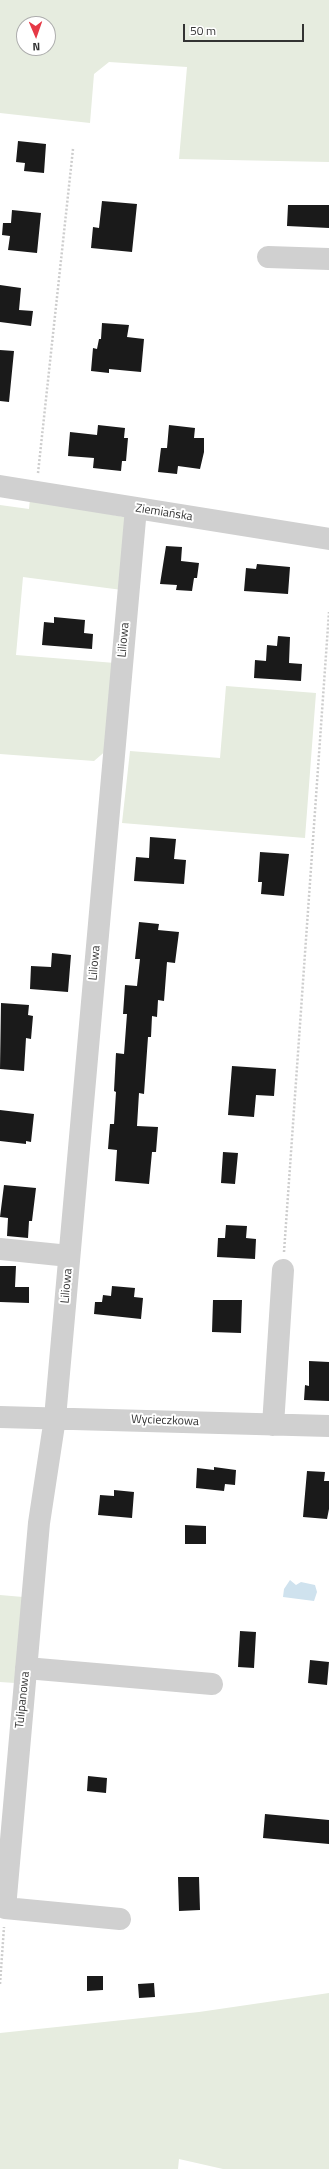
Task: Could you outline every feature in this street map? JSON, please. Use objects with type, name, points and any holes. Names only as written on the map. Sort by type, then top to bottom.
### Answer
[{"type":"street","points":[[268,257],[329,259]]},
{"type":"street","name":"Ziemiańska","points":[[0,486],[329,540]]},
{"type":"street","name":"Liliowa","points":[[55,1418],[136,508]]},
{"type":"street","points":[[0,1249],[69,1256]]},
{"type":"street","points":[[272,1425],[283,1270]]},
{"type":"street","name":"Wycieczkowa","points":[[0,1417],[329,1426]]},
{"type":"street","name":"Tulipanowa","points":[[6,1908],[8,1782],[26,1668],[39,1523],[55,1418]]},
{"type":"street","points":[[26,1668],[212,1684]]},
{"type":"street","points":[[6,1908],[120,1919]]},
{"type":"path","points":[[36,491],[73,149]]},
{"type":"path","points":[[283,1270],[329,612]]},
{"type":"path","points":[[0,1984],[6,1908]]},
{"type":"shaded area","points":[[0,0],[329,0],[329,162],[179,159],[187,67],[109,62],[94,74],[90,123],[0,113]]},
{"type":"shaded area","points":[[30,499],[129,518],[122,590],[23,577],[16,655],[115,663],[108,749],[94,761],[0,754],[0,505],[29,509]]},
{"type":"shaded area","points":[[226,686],[316,693],[305,838],[122,823],[130,751],[220,758]]},
{"type":"shaded area","points":[[0,1595],[23,1597],[15,1683],[0,1682]]},
{"type":"shaded area","points":[[329,1993],[329,2169],[223,2169],[179,2159],[178,2169],[0,2169],[0,2033],[199,2012]]},
{"type":"water","points":[[290,1580],[296,1585],[301,1582],[315,1585],[317,1592],[314,1601],[283,1597],[284,1589]]},
{"type":"building","points":[[18,141],[46,144],[44,173],[24,171],[25,163],[16,162]]},
{"type":"building","points":[[102,201],[137,204],[132,252],[91,248],[93,227],[99,228]]},
{"type":"building","points":[[288,205],[329,205],[329,228],[287,226]]},
{"type":"building","points":[[12,210],[41,213],[37,253],[8,250],[10,236],[2,235],[3,223],[11,223]]},
{"type":"building","points":[[0,285],[21,288],[19,310],[33,311],[31,326],[0,322]]},
{"type":"building","points":[[102,323],[129,325],[127,337],[144,339],[141,372],[109,369],[109,373],[91,371],[93,348],[97,349],[99,339],[101,339]]},
{"type":"building","points":[[0,350],[14,351],[9,402],[0,401]]},
{"type":"building","points":[[98,425],[125,428],[124,438],[128,438],[126,461],[122,461],[121,471],[93,468],[94,458],[68,456],[70,432],[97,435]]},
{"type":"building","points":[[169,425],[195,428],[194,438],[204,438],[204,452],[200,469],[178,466],[177,474],[158,472],[161,448],[167,448]]},
{"type":"building","points":[[166,546],[182,547],[181,561],[199,563],[197,578],[194,578],[192,591],[176,590],[177,585],[160,584]]},
{"type":"building","points":[[257,564],[290,567],[288,594],[244,591],[246,568],[256,569]]},
{"type":"building","points":[[54,617],[85,620],[84,633],[93,634],[92,649],[42,645],[44,622],[54,623]]},
{"type":"building","points":[[278,636],[290,637],[289,663],[302,664],[301,681],[254,678],[255,660],[266,661],[267,645],[277,646]]},
{"type":"building","points":[[150,837],[176,839],[174,859],[186,860],[184,884],[134,881],[136,857],[149,858]]},
{"type":"building","points":[[260,852],[289,854],[284,896],[261,894],[262,882],[258,882]]},
{"type":"building","points":[[139,922],[159,924],[158,930],[179,932],[175,963],[167,962],[164,1001],[158,1000],[157,1017],[152,1016],[151,1037],[148,1037],[144,1094],[139,1093],[137,1126],[158,1127],[156,1152],[152,1152],[149,1184],[115,1181],[117,1150],[108,1149],[110,1124],[114,1124],[116,1053],[124,1054],[127,1014],[123,1014],[125,985],[137,986],[140,959],[135,959]]},
{"type":"building","points":[[52,953],[71,955],[68,992],[30,989],[31,966],[51,967]]},
{"type":"building","points":[[1,1003],[29,1005],[28,1015],[33,1016],[31,1039],[26,1038],[24,1071],[0,1069]]},
{"type":"building","points":[[232,1066],[276,1069],[274,1096],[256,1095],[254,1117],[228,1115]]},
{"type":"building","points":[[0,1110],[34,1114],[31,1142],[26,1141],[26,1144],[0,1141]]},
{"type":"building","points":[[223,1152],[238,1153],[235,1184],[221,1183]]},
{"type":"building","points":[[4,1185],[36,1188],[32,1221],[29,1221],[28,1238],[7,1236],[8,1218],[0,1217]]},
{"type":"building","points":[[226,1225],[247,1226],[246,1238],[256,1239],[255,1259],[217,1257],[218,1238],[225,1238]]},
{"type":"building","points":[[0,1266],[16,1266],[15,1287],[29,1287],[29,1303],[0,1302]]},
{"type":"building","points":[[112,1286],[135,1288],[134,1297],[143,1298],[141,1319],[94,1314],[95,1302],[102,1302],[103,1295],[111,1296]]},
{"type":"building","points":[[213,1300],[242,1300],[241,1333],[212,1332]]},
{"type":"building","points":[[309,1361],[329,1362],[329,1401],[304,1400],[305,1385],[309,1386]]},
{"type":"building","points":[[214,1467],[236,1470],[235,1485],[225,1484],[224,1491],[196,1488],[197,1468],[214,1470]]},
{"type":"building","points":[[307,1471],[325,1472],[324,1481],[329,1481],[329,1509],[327,1519],[303,1517]]},
{"type":"building","points":[[114,1490],[134,1492],[132,1518],[98,1515],[100,1495],[114,1496]]},
{"type":"building","points":[[185,1525],[206,1526],[206,1544],[185,1544]]},
{"type":"building","points":[[240,1631],[256,1632],[254,1668],[238,1667]]},
{"type":"building","points":[[310,1660],[329,1662],[327,1685],[308,1683]]},
{"type":"building","points":[[88,1776],[107,1778],[106,1793],[87,1791]]},
{"type":"building","points":[[265,1814],[329,1820],[329,1844],[263,1838]]},
{"type":"building","points":[[178,1877],[199,1877],[200,1910],[179,1911]]},
{"type":"building","points":[[87,1976],[103,1976],[103,1990],[87,1991]]},
{"type":"building","points":[[154,1983],[155,1997],[139,1998],[138,1984]]}]
